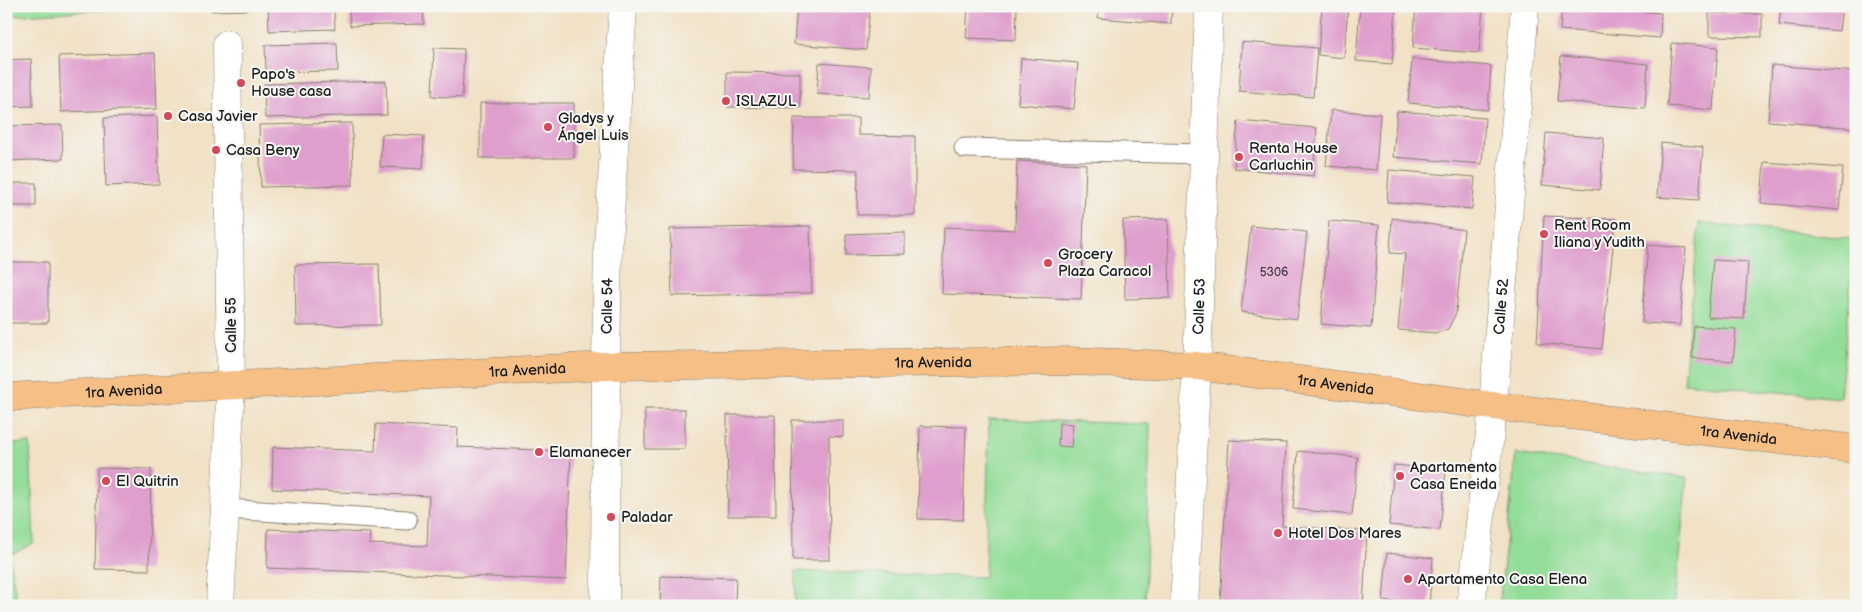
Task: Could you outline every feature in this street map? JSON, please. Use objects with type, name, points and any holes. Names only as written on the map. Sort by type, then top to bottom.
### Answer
[{"type":"main road","name":"1ra Avenida","points":[[6,397],[606,366],[1068,361],[1197,366],[1493,406],[1856,450]]},
{"type":"street","name":"Calle 54","points":[[605,606],[608,245],[623,6]]},
{"type":"street","name":"Calle 53","points":[[1184,606],[1197,366],[1203,154],[1210,6]]},
{"type":"street","name":"Calle 52","points":[[1471,606],[1493,406],[1525,6]]},
{"type":"street","name":"Calle 55","points":[[220,606],[231,385],[227,44]]},
{"type":"lane","points":[[964,148],[1203,154]]},
{"type":"lane","points":[[226,509],[407,520]]},
{"type":"green space","points":[[6,6],[165,6],[6,16]]},
{"type":"green space","points":[[1699,223],[1855,239],[1840,398],[1684,383]]},
{"type":"green space","points":[[989,419],[1150,424],[1145,606],[795,606],[796,571],[985,577]]},
{"type":"green space","points":[[30,443],[34,543],[9,556],[18,606],[6,606],[6,444]]},
{"type":"green space","points":[[1516,454],[1687,478],[1674,606],[1499,606]]},
{"type":"building","points":[[211,6],[248,6],[248,10],[212,11]]},
{"type":"building","points":[[334,6],[335,29],[269,31],[268,7]]},
{"type":"building","points":[[349,6],[423,6],[424,24],[350,26]]},
{"type":"building","points":[[797,6],[870,6],[866,50],[794,44]]},
{"type":"building","points":[[968,6],[1017,6],[1016,40],[966,38]]},
{"type":"building","points":[[1099,6],[1172,6],[1171,24],[1098,18]]},
{"type":"building","points":[[1322,6],[1348,6],[1344,58],[1318,55]]},
{"type":"building","points":[[1360,6],[1396,6],[1392,64],[1356,61]]},
{"type":"building","points":[[1416,6],[1483,7],[1479,53],[1413,48]]},
{"type":"building","points":[[1562,6],[1661,13],[1660,38],[1560,30]]},
{"type":"building","points":[[1781,6],[1842,6],[1839,31],[1779,25]]},
{"type":"building","points":[[1709,13],[1762,14],[1762,37],[1709,36]]},
{"type":"building","points":[[1242,42],[1317,48],[1313,97],[1239,91]]},
{"type":"building","points":[[337,43],[338,71],[266,72],[265,45]]},
{"type":"building","points":[[1672,43],[1718,47],[1713,110],[1667,106]]},
{"type":"building","points":[[434,48],[464,49],[462,98],[432,96]]},
{"type":"building","points":[[155,53],[157,109],[61,112],[59,56]]},
{"type":"building","points":[[1561,56],[1648,64],[1645,108],[1557,101]]},
{"type":"building","points":[[1021,58],[1078,63],[1074,109],[1018,104]]},
{"type":"building","points":[[31,59],[33,106],[6,107],[6,60]]},
{"type":"building","points":[[1412,59],[1491,66],[1488,110],[1408,103]]},
{"type":"building","points":[[819,63],[871,67],[869,97],[817,94]]},
{"type":"building","points":[[1772,65],[1856,72],[1856,128],[1768,121]]},
{"type":"building","points":[[727,72],[800,73],[800,108],[727,107]]},
{"type":"building","points":[[386,81],[387,115],[265,118],[264,84]]},
{"type":"building","points":[[480,103],[574,103],[574,158],[480,158]]},
{"type":"building","points":[[1331,110],[1380,114],[1376,170],[1326,166]]},
{"type":"building","points":[[1397,111],[1485,118],[1482,164],[1393,157]]},
{"type":"building","points":[[157,116],[159,184],[106,186],[104,118]]},
{"type":"building","points":[[794,118],[858,118],[858,135],[915,136],[915,215],[857,215],[858,170],[793,169]]},
{"type":"building","points":[[1238,121],[1317,128],[1313,176],[1234,168]]},
{"type":"building","points":[[352,123],[353,185],[261,187],[259,125]]},
{"type":"building","points":[[62,125],[63,159],[6,161],[6,126]]},
{"type":"building","points":[[1546,133],[1604,138],[1600,190],[1542,185]]},
{"type":"building","points":[[382,134],[424,136],[423,169],[380,167]]},
{"type":"building","points":[[1661,143],[1703,147],[1699,200],[1657,197]]},
{"type":"building","name":"Grocery Plaza Caracol","points":[[1017,161],[1086,164],[1081,299],[942,294],[944,227],[1015,230]]},
{"type":"building","points":[[1764,162],[1843,168],[1839,210],[1761,203]]},
{"type":"building","points":[[1389,170],[1475,177],[1472,209],[1387,202]]},
{"type":"building","points":[[6,183],[36,183],[36,206],[6,206]]},
{"type":"building","points":[[1544,216],[1616,219],[1602,349],[1537,343]]},
{"type":"building","points":[[1392,218],[1464,230],[1456,313],[1448,329],[1435,333],[1398,330],[1405,254],[1390,253]]},
{"type":"building","points":[[1168,219],[1170,298],[1125,299],[1123,220]]},
{"type":"building","points":[[1329,221],[1379,225],[1371,328],[1321,324]]},
{"type":"building","points":[[810,226],[812,293],[672,296],[670,229]]},
{"type":"building","points":[[1251,226],[1307,232],[1297,319],[1241,312]]},
{"type":"building","points":[[905,232],[905,254],[846,255],[846,234]]},
{"type":"building","points":[[1648,245],[1686,248],[1680,325],[1642,323]]},
{"type":"building","points":[[1713,260],[1748,262],[1744,319],[1708,317]]},
{"type":"building","points":[[6,262],[48,262],[48,323],[6,323]]},
{"type":"building","points":[[379,264],[381,325],[296,326],[295,265]]},
{"type":"building","points":[[1694,326],[1736,329],[1733,361],[1692,358]]},
{"type":"building","points":[[645,409],[685,409],[685,449],[645,449]]},
{"type":"building","points":[[727,415],[775,415],[776,516],[728,516]]},
{"type":"building","points":[[792,420],[843,420],[843,437],[829,436],[830,560],[793,560]]},
{"type":"building","points":[[1059,423],[1073,424],[1071,447],[1058,446]]},
{"type":"building","points":[[376,424],[458,428],[457,447],[571,451],[566,580],[267,568],[268,529],[370,533],[369,544],[427,546],[429,496],[272,489],[273,447],[375,451]]},
{"type":"building","points":[[920,426],[966,427],[963,520],[918,519]]},
{"type":"building","points":[[1229,440],[1286,443],[1282,526],[1367,531],[1363,606],[1220,606]]},
{"type":"building","points":[[1298,451],[1358,457],[1352,515],[1293,509]]},
{"type":"building","points":[[1394,465],[1446,470],[1440,530],[1389,525]]},
{"type":"building","points":[[97,468],[151,469],[149,570],[95,569]]},
{"type":"building","name":"Apartamento Casa Elena","points":[[1387,553],[1433,558],[1429,606],[1383,601]]},
{"type":"building","points":[[661,576],[736,578],[735,606],[660,606]]},
{"type":"place","name":"Papo's House casa","points":[[241,83]]},
{"type":"place","name":"ISLAZUL","points":[[726,101]]},
{"type":"place","name":"Casa Javier","points":[[168,116]]},
{"type":"place","name":"Gladys y Ángel Luis","points":[[548,127]]},
{"type":"place","name":"Casa Beny","points":[[216,150]]},
{"type":"place","name":"Renta House Carluchin","points":[[1239,157]]},
{"type":"place","name":"Rent Room Iliana y Yudith","points":[[1544,234]]},
{"type":"place","name":"Grocery Plaza Caracol","points":[[1048,263]]},
{"type":"place","name":"Elamanecer","points":[[539,452]]},
{"type":"place","name":"Apartamento Casa Eneida","points":[[1400,476]]},
{"type":"place","name":"El Quitrin","points":[[106,481]]},
{"type":"place","name":"Paladar","points":[[611,517]]},
{"type":"place","name":"Hotel Dos Mares","points":[[1278,533]]},
{"type":"place","name":"Apartamento Casa Elena","points":[[1408,579]]}]
